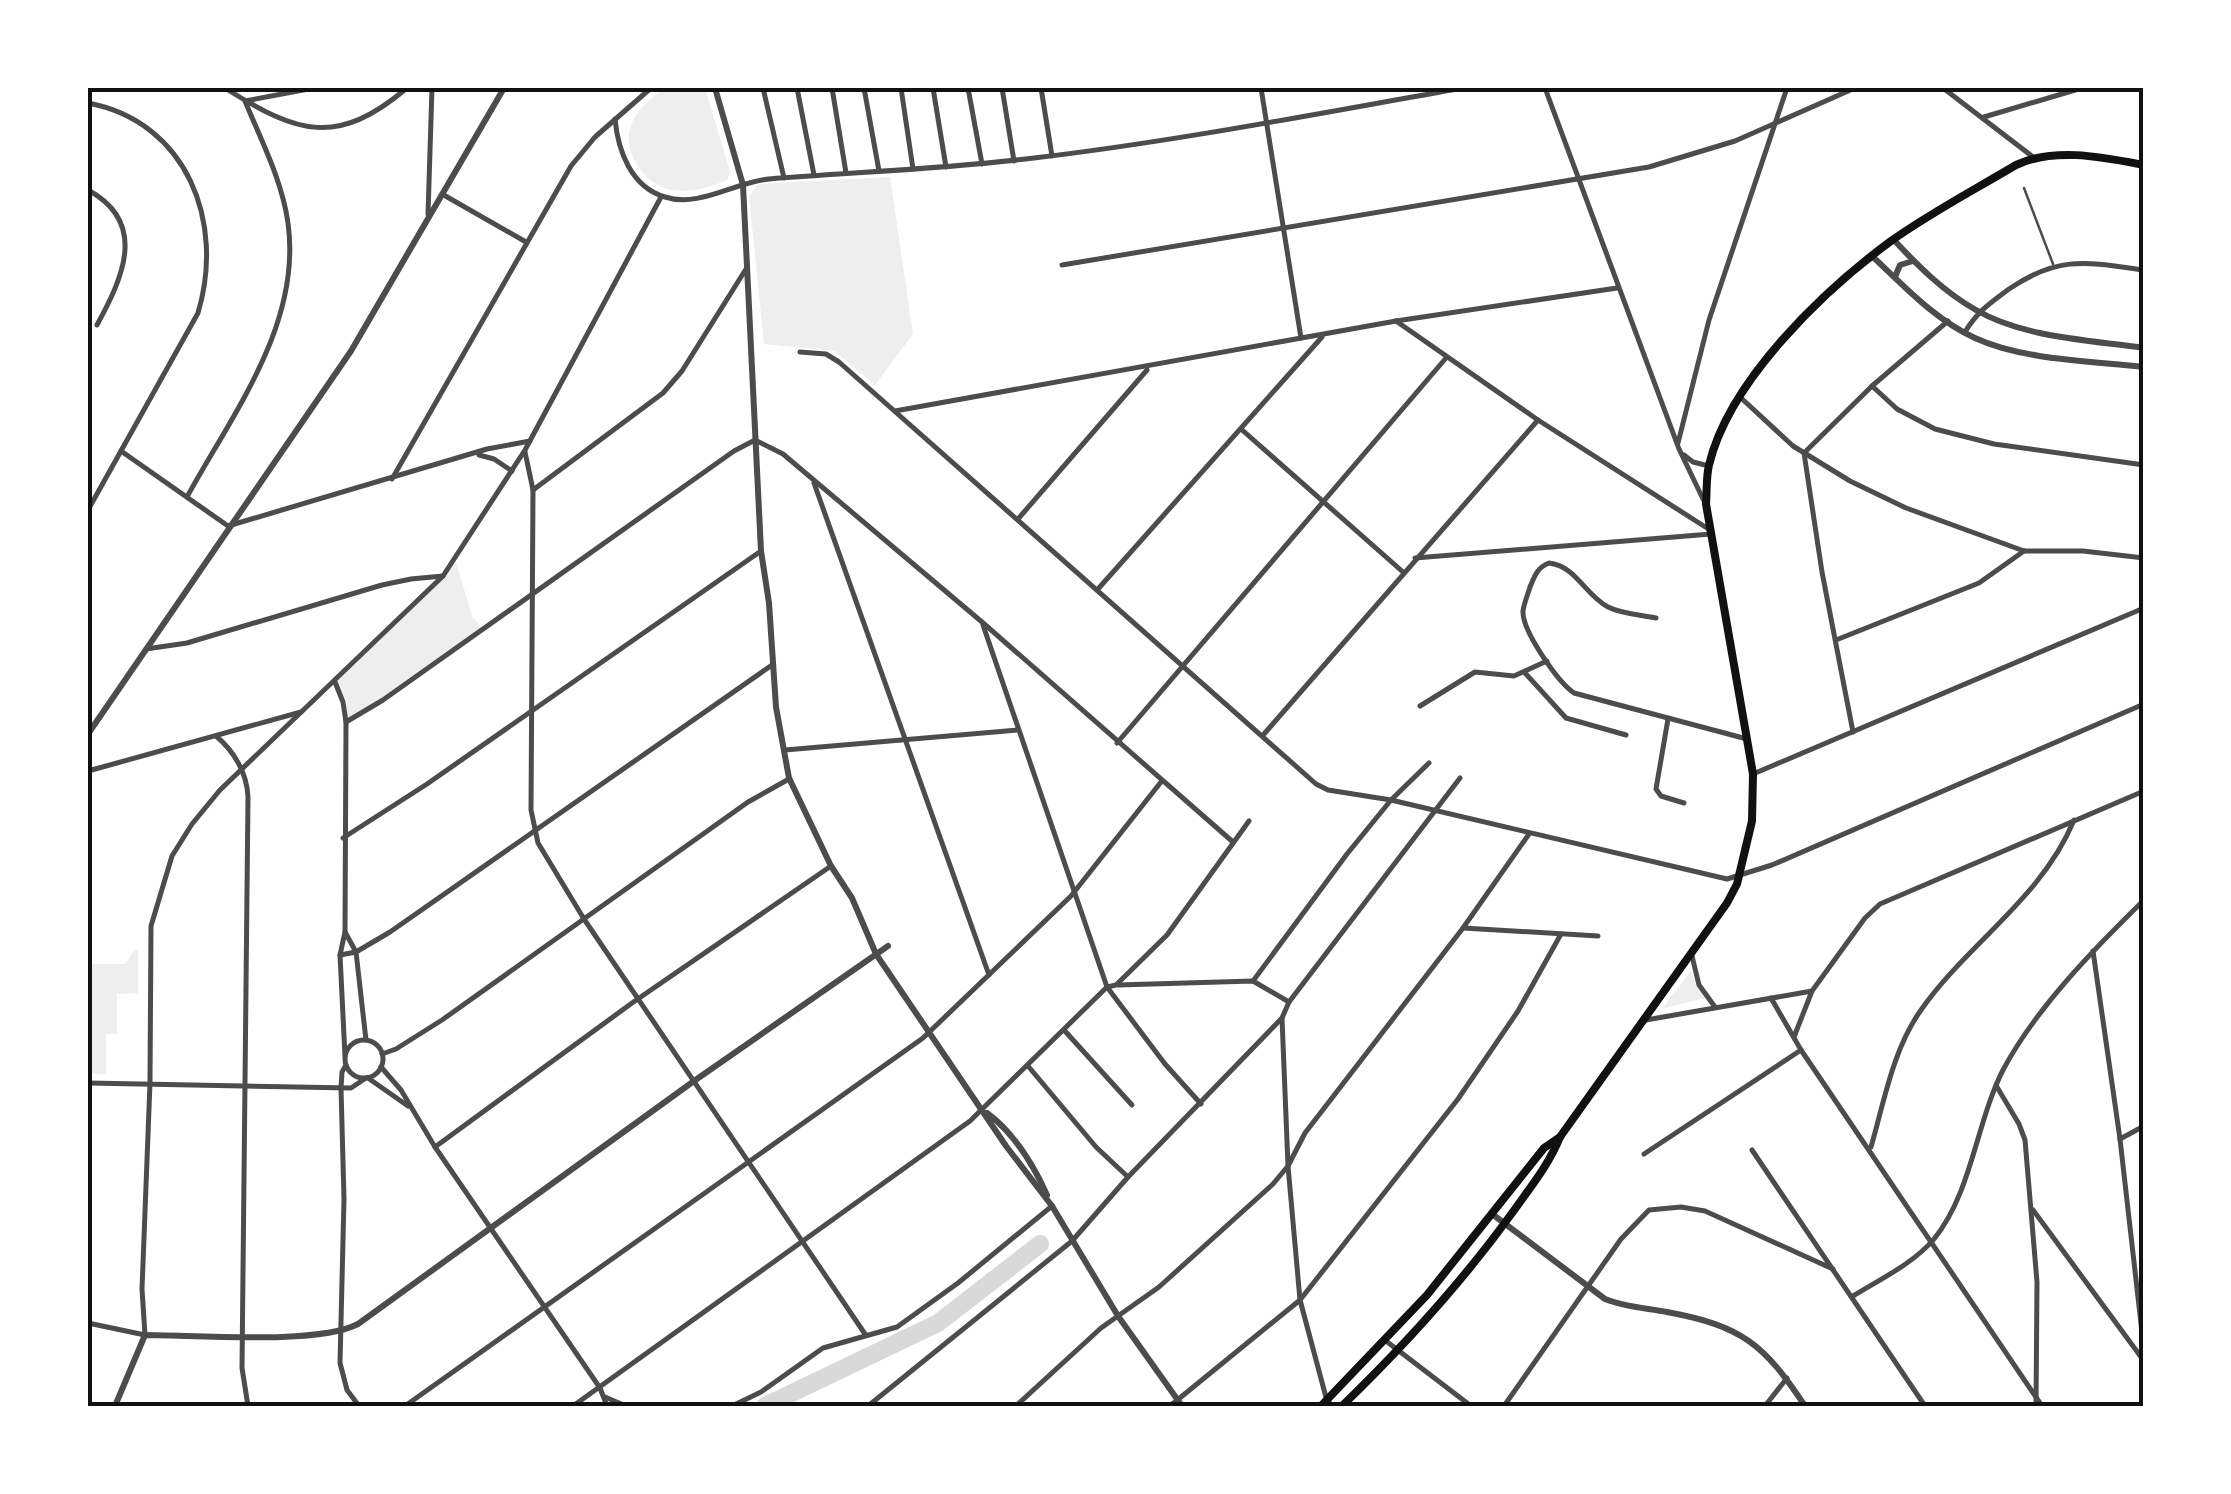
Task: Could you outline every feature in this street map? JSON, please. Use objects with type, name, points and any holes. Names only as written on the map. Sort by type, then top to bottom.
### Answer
[{"type":"main road","points":[[1342,1406],[1398,1351],[1504,1224],[1552,1156],[1560,1137],[1692,956],[1739,877],[1752,821],[1753,774],[1706,504],[1708,466],[1739,396],[1817,305],[1872,256],[1893,239],[2033,156],[2076,156],[2144,164]]},
{"type":"main road","points":[[1327,1405],[1386,1341],[1544,1148],[1560,1137]]},
{"type":"street","points":[[225,88],[286,120],[318,128],[338,128],[376,112],[406,88]]},
{"type":"street","points":[[245,100],[314,88]]},
{"type":"street","points":[[428,218],[432,88]]},
{"type":"street","points":[[88,734],[342,365],[504,88]]},
{"type":"street","points":[[392,479],[582,151],[651,88]]},
{"type":"street","points":[[715,88],[743,185],[762,551],[782,750],[789,778],[830,866],[852,898],[876,954],[984,1110],[1003,1125],[1018,1145],[1118,1316],[1180,1403]]},
{"type":"street","points":[[763,88],[784,178]]},
{"type":"street","points":[[797,88],[814,175]]},
{"type":"street","points":[[832,88],[846,173]]},
{"type":"street","points":[[864,88],[879,171]]},
{"type":"street","points":[[900,88],[914,169]]},
{"type":"street","points":[[934,88],[946,167]]},
{"type":"street","points":[[968,88],[982,164]]},
{"type":"street","points":[[1002,88],[1014,161]]},
{"type":"street","points":[[1041,88],[1052,156]]},
{"type":"street","points":[[1261,88],[1301,338]]},
{"type":"street","points":[[616,119],[620,145],[632,174],[661,197],[676,200],[759,180],[1052,156],[1462,88]]},
{"type":"street","points":[[1545,88],[1678,447],[1706,504]]},
{"type":"street","points":[[1678,447],[1709,320],[1787,88]]},
{"type":"street","points":[[1062,265],[1679,160],[1772,126],[1855,88]]},
{"type":"street","points":[[1943,88],[2033,156]]},
{"type":"street","points":[[1984,117],[2082,88]]},
{"type":"street","points":[[187,497],[272,341],[284,304],[288,224],[276,178],[245,100]]},
{"type":"street","points":[[88,104],[144,126],[172,151],[192,184],[208,238],[207,284],[198,313],[88,510]]},
{"type":"street","points":[[88,190],[110,207],[126,240],[120,282],[97,325]]},
{"type":"street","points":[[442,194],[526,242]]},
{"type":"street","points":[[115,1406],[145,1335],[142,1289],[150,1083],[149,948],[156,904],[172,856],[220,790],[443,576],[525,450],[661,197]]},
{"type":"street","points":[[1893,239],[1952,295],[1978,312],[2030,329],[2144,348]]},
{"type":"street","points":[[1872,256],[1948,321],[1993,345],[2144,367]]},
{"type":"street","points":[[1895,278],[1904,261],[1914,261]]},
{"type":"street","points":[[1965,332],[1978,312],[2023,280],[2054,265],[2086,261],[2144,270]]},
{"type":"street","points":[[533,490],[663,392],[682,370],[748,266]]},
{"type":"street","points":[[895,411],[1396,321],[1617,288]]},
{"type":"street","points":[[1396,321],[1710,532]]},
{"type":"street","points":[[1804,453],[1872,386],[1948,321]]},
{"type":"street","points":[[1098,589],[1324,335]]},
{"type":"street","points":[[800,352],[832,357],[1322,788],[1391,800],[1726,879],[1739,877],[2144,704]]},
{"type":"street","points":[[1117,743],[1446,358]]},
{"type":"street","points":[[1018,519],[1148,368]]},
{"type":"street","points":[[1872,386],[1896,409],[1935,429],[1994,444],[2144,465]]},
{"type":"street","points":[[1739,396],[1804,453],[1906,508],[2024,551],[2083,551],[2144,558]]},
{"type":"street","points":[[1264,734],[1538,420]]},
{"type":"street","points":[[1241,429],[1402,572]]},
{"type":"street","points":[[755,440],[783,454],[1233,842]]},
{"type":"street","points":[[346,722],[755,440]]},
{"type":"street","points":[[228,526],[502,445],[530,441]]},
{"type":"street","points":[[1678,447],[1693,462],[1708,466]]},
{"type":"street","points":[[525,450],[533,490],[530,810],[534,832],[584,919],[865,1334]]},
{"type":"street","points":[[122,451],[228,526]]},
{"type":"street","points":[[1804,453],[1853,732]]},
{"type":"street","points":[[476,454],[494,459],[512,471]]},
{"type":"street","points":[[813,480],[989,975]]},
{"type":"street","points":[[1415,558],[1710,532]]},
{"type":"street","points":[[343,838],[762,551]]},
{"type":"street","points":[[1836,640],[1979,582],[2024,551]]},
{"type":"street","points":[[1656,618],[1604,605],[1560,564],[1544,564],[1535,572],[1523,610],[1547,661],[1565,687],[1574,693],[1747,739]]},
{"type":"street","points":[[145,650],[187,643],[382,585],[443,576]]},
{"type":"street","points":[[1753,774],[2144,608]]},
{"type":"street","points":[[982,622],[1107,987],[1165,1064],[1201,1104]]},
{"type":"street","points":[[1420,706],[1476,672],[1514,676],[1547,661]]},
{"type":"street","points":[[340,955],[356,952],[772,664]]},
{"type":"street","points":[[1525,673],[1566,718],[1626,735]]},
{"type":"street","points":[[334,682],[346,722],[345,932],[340,955],[346,1056],[341,1088],[342,1373],[347,1390],[359,1406]]},
{"type":"street","points":[[88,772],[306,710]]},
{"type":"street","points":[[1668,719],[1656,789],[1661,796],[1684,802]]},
{"type":"street","points":[[782,750],[1018,730]]},
{"type":"street","points":[[216,736],[227,745],[242,771],[248,797],[242,1368],[248,1406]]},
{"type":"street","points":[[1253,981],[1323,884],[1391,800],[1429,763]]},
{"type":"street","points":[[382,1054],[442,1020],[748,802],[789,778]]},
{"type":"street","points":[[868,1406],[1072,1241],[1128,1177],[1282,1018],[1289,1002],[1460,778]]},
{"type":"street","points":[[405,1406],[928,1033],[1076,890],[1161,782]]},
{"type":"street","points":[[1794,1038],[1812,990],[1865,918],[1880,904],[2144,791]]},
{"type":"street","points":[[1870,1148],[1899,1055],[1918,1013],[2050,866],[2074,820]]},
{"type":"street","points":[[1116,985],[1166,934],[1249,821]]},
{"type":"street","points":[[1016,1406],[1118,1316],[1173,1275],[1288,1166],[1305,1133],[1463,928],[1529,834]]},
{"type":"street","points":[[435,1147],[830,866]]},
{"type":"street","points":[[1853,1296],[1932,1242],[1956,1200],[1996,1086],[2016,1050],[2093,950],[2144,900]]},
{"type":"street","points":[[1463,928],[1598,936]]},
{"type":"street","points":[[345,932],[356,952],[366,1041]]},
{"type":"street","points":[[1170,1406],[1180,1403],[1300,1300],[1458,1099],[1518,1011],[1561,934]]},
{"type":"street","points":[[88,1323],[145,1335],[341,1332],[358,1324],[888,946]]},
{"type":"street","points":[[2093,950],[2144,1350]]},
{"type":"street","points":[[1692,956],[1698,985],[1715,1007]]},
{"type":"street","points":[[574,1406],[984,1110],[1107,987],[1253,981],[1289,1002]]},
{"type":"street","points":[[1646,1020],[1812,990]]},
{"type":"street","points":[[1770,998],[2038,1404]]},
{"type":"street","points":[[1282,1018],[1288,1166],[1300,1300],[1327,1405]]},
{"type":"street","points":[[1064,1029],[1132,1105]]},
{"type":"street","points":[[346,1056],[355,1043],[366,1041],[382,1054],[381,1066],[600,1388],[607,1406]]},
{"type":"street","points":[[1644,1154],[1801,1050]]},
{"type":"street","points":[[346,1065],[354,1076],[367,1078],[410,1108]]},
{"type":"street","points":[[88,1083],[341,1088],[356,1086],[381,1066]]},
{"type":"street","points":[[1028,1066],[1096,1147],[1128,1177]]},
{"type":"street","points":[[1996,1086],[2010,1106],[2024,1140],[2039,1334],[2038,1404]]},
{"type":"street","points":[[2120,1139],[2144,1126]]},
{"type":"street","points":[[1752,1150],[1925,1406]]},
{"type":"street","points":[[732,1406],[761,1392],[823,1348],[897,1327],[1052,1206]]},
{"type":"street","points":[[1504,1406],[1587,1287],[1636,1221],[1649,1210],[1681,1207],[1726,1218],[1833,1269]]},
{"type":"street","points":[[2032,1207],[2144,1361]]},
{"type":"street","points":[[1492,1214],[1587,1287],[1618,1304],[1693,1317],[1726,1329],[1765,1351],[1806,1406]]},
{"type":"street","points":[[1386,1341],[1471,1406]]},
{"type":"street","points":[[1765,1406],[1787,1378]]},
{"type":"street","points":[[605,1397],[626,1406]]},
{"type":"lane","points":[[2024,188],[2054,265]]},
{"type":"shaded area","points":[[664,88],[705,88],[730,171],[727,180],[700,189],[672,190],[652,181],[637,165],[629,144],[632,123]]},
{"type":"shaded area","points":[[890,177],[913,334],[875,385],[834,351],[764,344],[749,196],[758,184]]},
{"type":"shaded area","points":[[456,562],[472,616],[483,629],[346,721],[347,702],[337,682]]},
{"type":"shaded area","points":[[135,949],[138,993],[117,994],[117,1034],[106,1034],[106,1074],[88,1074],[88,964],[125,964]]},
{"type":"shaded area","points":[[1691,971],[1705,998],[1662,1009]]},
{"type":"waterway","points":[[765,1406],[938,1323],[1040,1244]]}]
